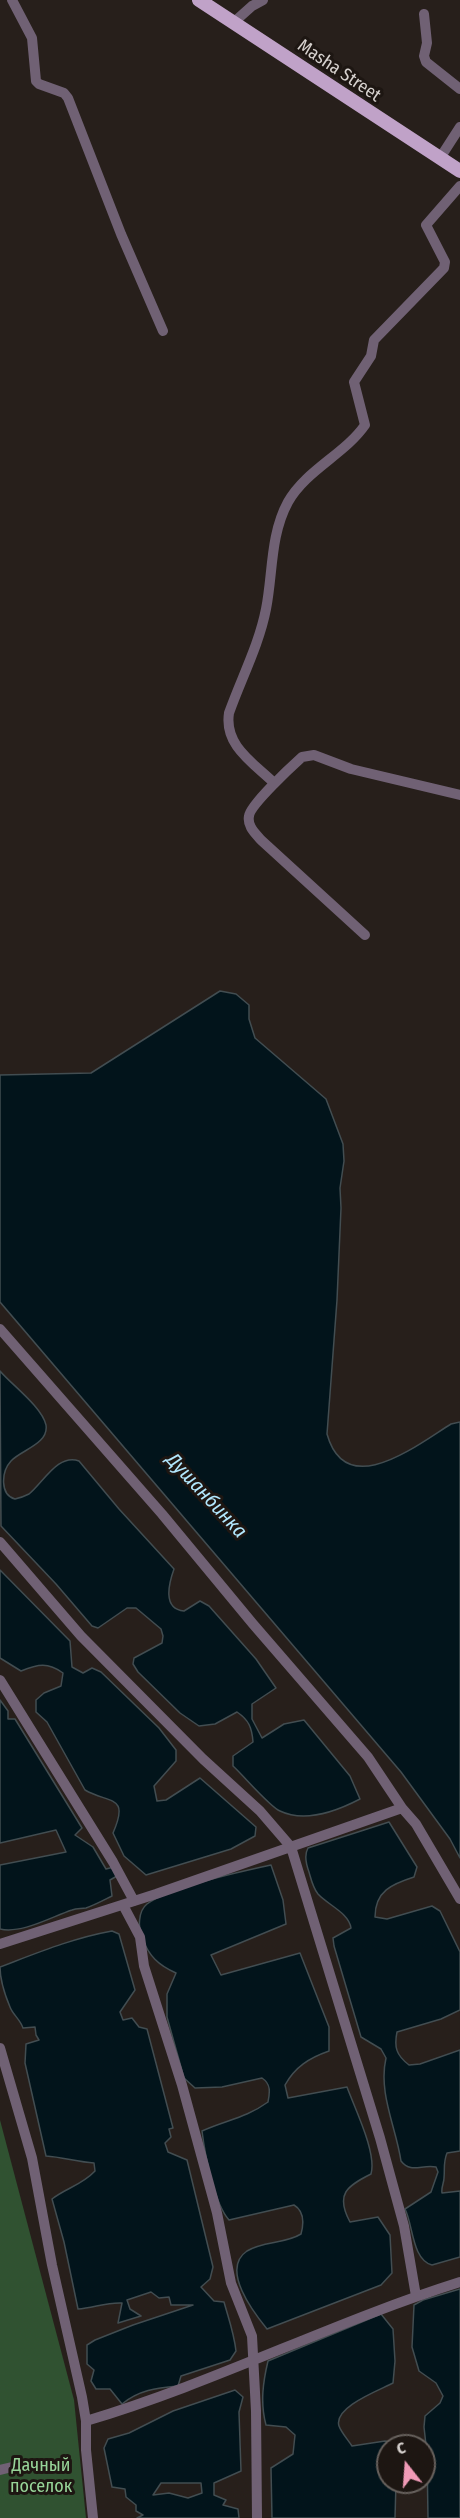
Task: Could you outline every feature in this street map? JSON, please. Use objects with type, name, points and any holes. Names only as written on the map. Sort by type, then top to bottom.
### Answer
[{"type":"main road","name":"Masha Street","points":[[199,0],[460,171]]},
{"type":"street","points":[[12,0],[32,38],[36,81],[64,93],[68,98],[121,234],[163,331]]},
{"type":"street","points":[[233,23],[252,6],[263,0]]},
{"type":"street","points":[[424,14],[426,62],[460,88]]},
{"type":"street","points":[[440,158],[460,127]]},
{"type":"street","points":[[273,782],[235,746],[227,724],[266,609],[270,570],[281,519],[292,495],[365,425],[355,389],[356,378],[371,356],[374,340],[444,268],[445,262],[426,225],[460,186]]},
{"type":"street","points":[[365,935],[261,840],[250,825],[249,812],[273,782],[302,757],[314,755],[351,769],[460,795]]},
{"type":"street","points":[[0,1329],[162,1514],[252,1624],[368,1757],[402,1808],[417,1824],[460,1899]]},
{"type":"street","points":[[0,1542],[81,1636],[203,1759],[260,1811],[291,1847],[380,2138],[404,2226],[416,2296]]},
{"type":"street","points":[[0,1680],[113,1862],[140,1937],[144,1966],[182,2085],[217,2213],[231,2283],[252,2336],[257,2518]]},
{"type":"street","points":[[0,1944],[129,1903],[402,1808]]},
{"type":"street","points":[[0,2048],[32,2158],[51,2265],[86,2421],[86,2450],[93,2518]]},
{"type":"street","points":[[86,2421],[145,2404],[416,2296],[460,2283]]},
{"type":"street","points":[[0,2470],[12,2467]]},
{"type":"green space","name":"Дачный поселок","points":[[0,2120],[74,2400],[86,2518],[0,2518]]},
{"type":"water","name":"Душанбинка","points":[[220,991],[236,994],[249,1005],[249,1019],[255,1038],[326,1099],[343,1144],[337,1300],[327,1434],[336,1454],[350,1464],[366,1466],[383,1462],[420,1444],[451,1424],[460,1422],[460,1858],[450,1839],[401,1772],[0,1302],[0,1075],[91,1073]]},
{"type":"water","points":[[0,1371],[39,1411],[46,1425],[46,1432],[39,1442],[15,1457],[5,1471],[4,1483],[10,1497],[15,1499],[29,1494],[51,1470],[64,1461],[79,1461],[174,1569],[169,1594],[172,1606],[184,1611],[200,1601],[209,1606],[256,1659],[276,1688],[252,1704],[252,1719],[262,1738],[284,1724],[304,1720],[350,1776],[360,1799],[341,1808],[310,1816],[290,1814],[276,1808],[233,1766],[233,1756],[253,1742],[251,1728],[244,1718],[237,1712],[215,1724],[199,1726],[180,1713],[138,1672],[133,1664],[134,1658],[162,1643],[161,1629],[136,1608],[127,1608],[98,1628],[92,1626],[1,1526]]},
{"type":"water","points":[[0,1570],[70,1641],[72,1667],[83,1673],[92,1668],[101,1672],[159,1728],[176,1750],[176,1761],[154,1786],[157,1801],[166,1800],[200,1778],[256,1827],[255,1836],[231,1849],[146,1875],[124,1856],[113,1833],[118,1821],[118,1806],[109,1799],[85,1790],[47,1722],[36,1712],[36,1700],[44,1693],[61,1686],[63,1673],[43,1665],[21,1671],[0,1658]]},
{"type":"water","points":[[0,1700],[8,1711],[8,1719],[15,1719],[82,1828],[75,1835],[93,1847],[106,1869],[114,1867],[117,1876],[110,1880],[112,1896],[103,1901],[86,1908],[74,1909],[27,1927],[9,1930],[0,1929],[0,1865],[66,1852],[56,1830],[0,1843]]},
{"type":"water","points":[[389,1822],[417,1867],[414,1877],[386,1890],[378,1901],[375,1917],[387,1919],[432,1906],[440,1911],[460,1952],[460,2010],[441,2019],[397,2032],[396,2037],[399,2054],[409,2065],[420,2064],[460,2050],[460,2151],[447,2153],[442,2193],[460,2191],[460,2257],[432,2265],[420,2256],[405,2209],[431,2192],[438,2172],[436,2167],[413,2168],[401,2161],[384,2084],[386,2058],[381,2049],[361,2037],[334,1946],[333,1938],[351,1928],[346,1918],[316,1892],[306,1860],[308,1848]]},
{"type":"water","points":[[271,1865],[283,1900],[286,1924],[211,1955],[221,1975],[300,1953],[329,2027],[329,2051],[309,2060],[293,2073],[285,2085],[288,2098],[347,2087],[368,2143],[372,2165],[371,2174],[355,2183],[346,2192],[344,2204],[350,2222],[378,2217],[390,2235],[392,2273],[381,2285],[267,2329],[242,2291],[237,2269],[240,2259],[247,2251],[301,2234],[303,2222],[301,2214],[294,2205],[229,2220],[215,2191],[202,2131],[244,2115],[268,2102],[268,2086],[262,2078],[222,2087],[195,2088],[184,2078],[167,2017],[167,1994],[176,1973],[164,1967],[151,1955],[142,1938],[139,1925],[144,1907],[157,1898],[206,1881]]},
{"type":"water","points":[[112,1931],[119,1934],[135,1990],[120,2012],[123,2020],[132,2018],[139,2027],[147,2029],[173,2128],[169,2129],[171,2137],[165,2143],[168,2152],[187,2160],[213,2267],[210,2279],[201,2287],[214,2301],[224,2302],[236,2351],[230,2360],[181,2376],[178,2386],[148,2390],[122,2404],[110,2389],[96,2389],[91,2381],[94,2370],[87,2364],[87,2345],[133,2325],[193,2305],[171,2305],[169,2297],[159,2298],[151,2292],[127,2300],[130,2309],[141,2316],[118,2323],[122,2303],[78,2309],[52,2199],[90,2176],[95,2171],[94,2163],[46,2156],[25,2063],[26,2044],[39,2040],[35,2027],[23,2028],[11,2010],[3,1987],[0,1967],[69,1942]]},
{"type":"water","points":[[460,2289],[460,2518],[428,2518],[428,2494],[436,2494],[436,2434],[425,2434],[425,2416],[440,2403],[443,2396],[436,2383],[419,2371],[412,2347],[414,2305]]},
{"type":"water","points":[[381,2314],[393,2329],[395,2361],[393,2383],[350,2406],[339,2419],[339,2426],[352,2446],[376,2442],[376,2494],[396,2494],[395,2518],[272,2518],[271,2468],[293,2454],[295,2435],[286,2427],[266,2425],[263,2393],[268,2361]]},
{"type":"water","points":[[235,2390],[243,2397],[239,2412],[241,2471],[214,2483],[214,2495],[226,2500],[223,2505],[238,2509],[239,2518],[137,2518],[143,2515],[136,2511],[136,2505],[126,2497],[125,2489],[112,2487],[104,2448],[108,2439],[129,2433],[173,2411]],"holes":[[[161,2483],[201,2483],[202,2493],[188,2498],[169,2493],[153,2495]]]}]
